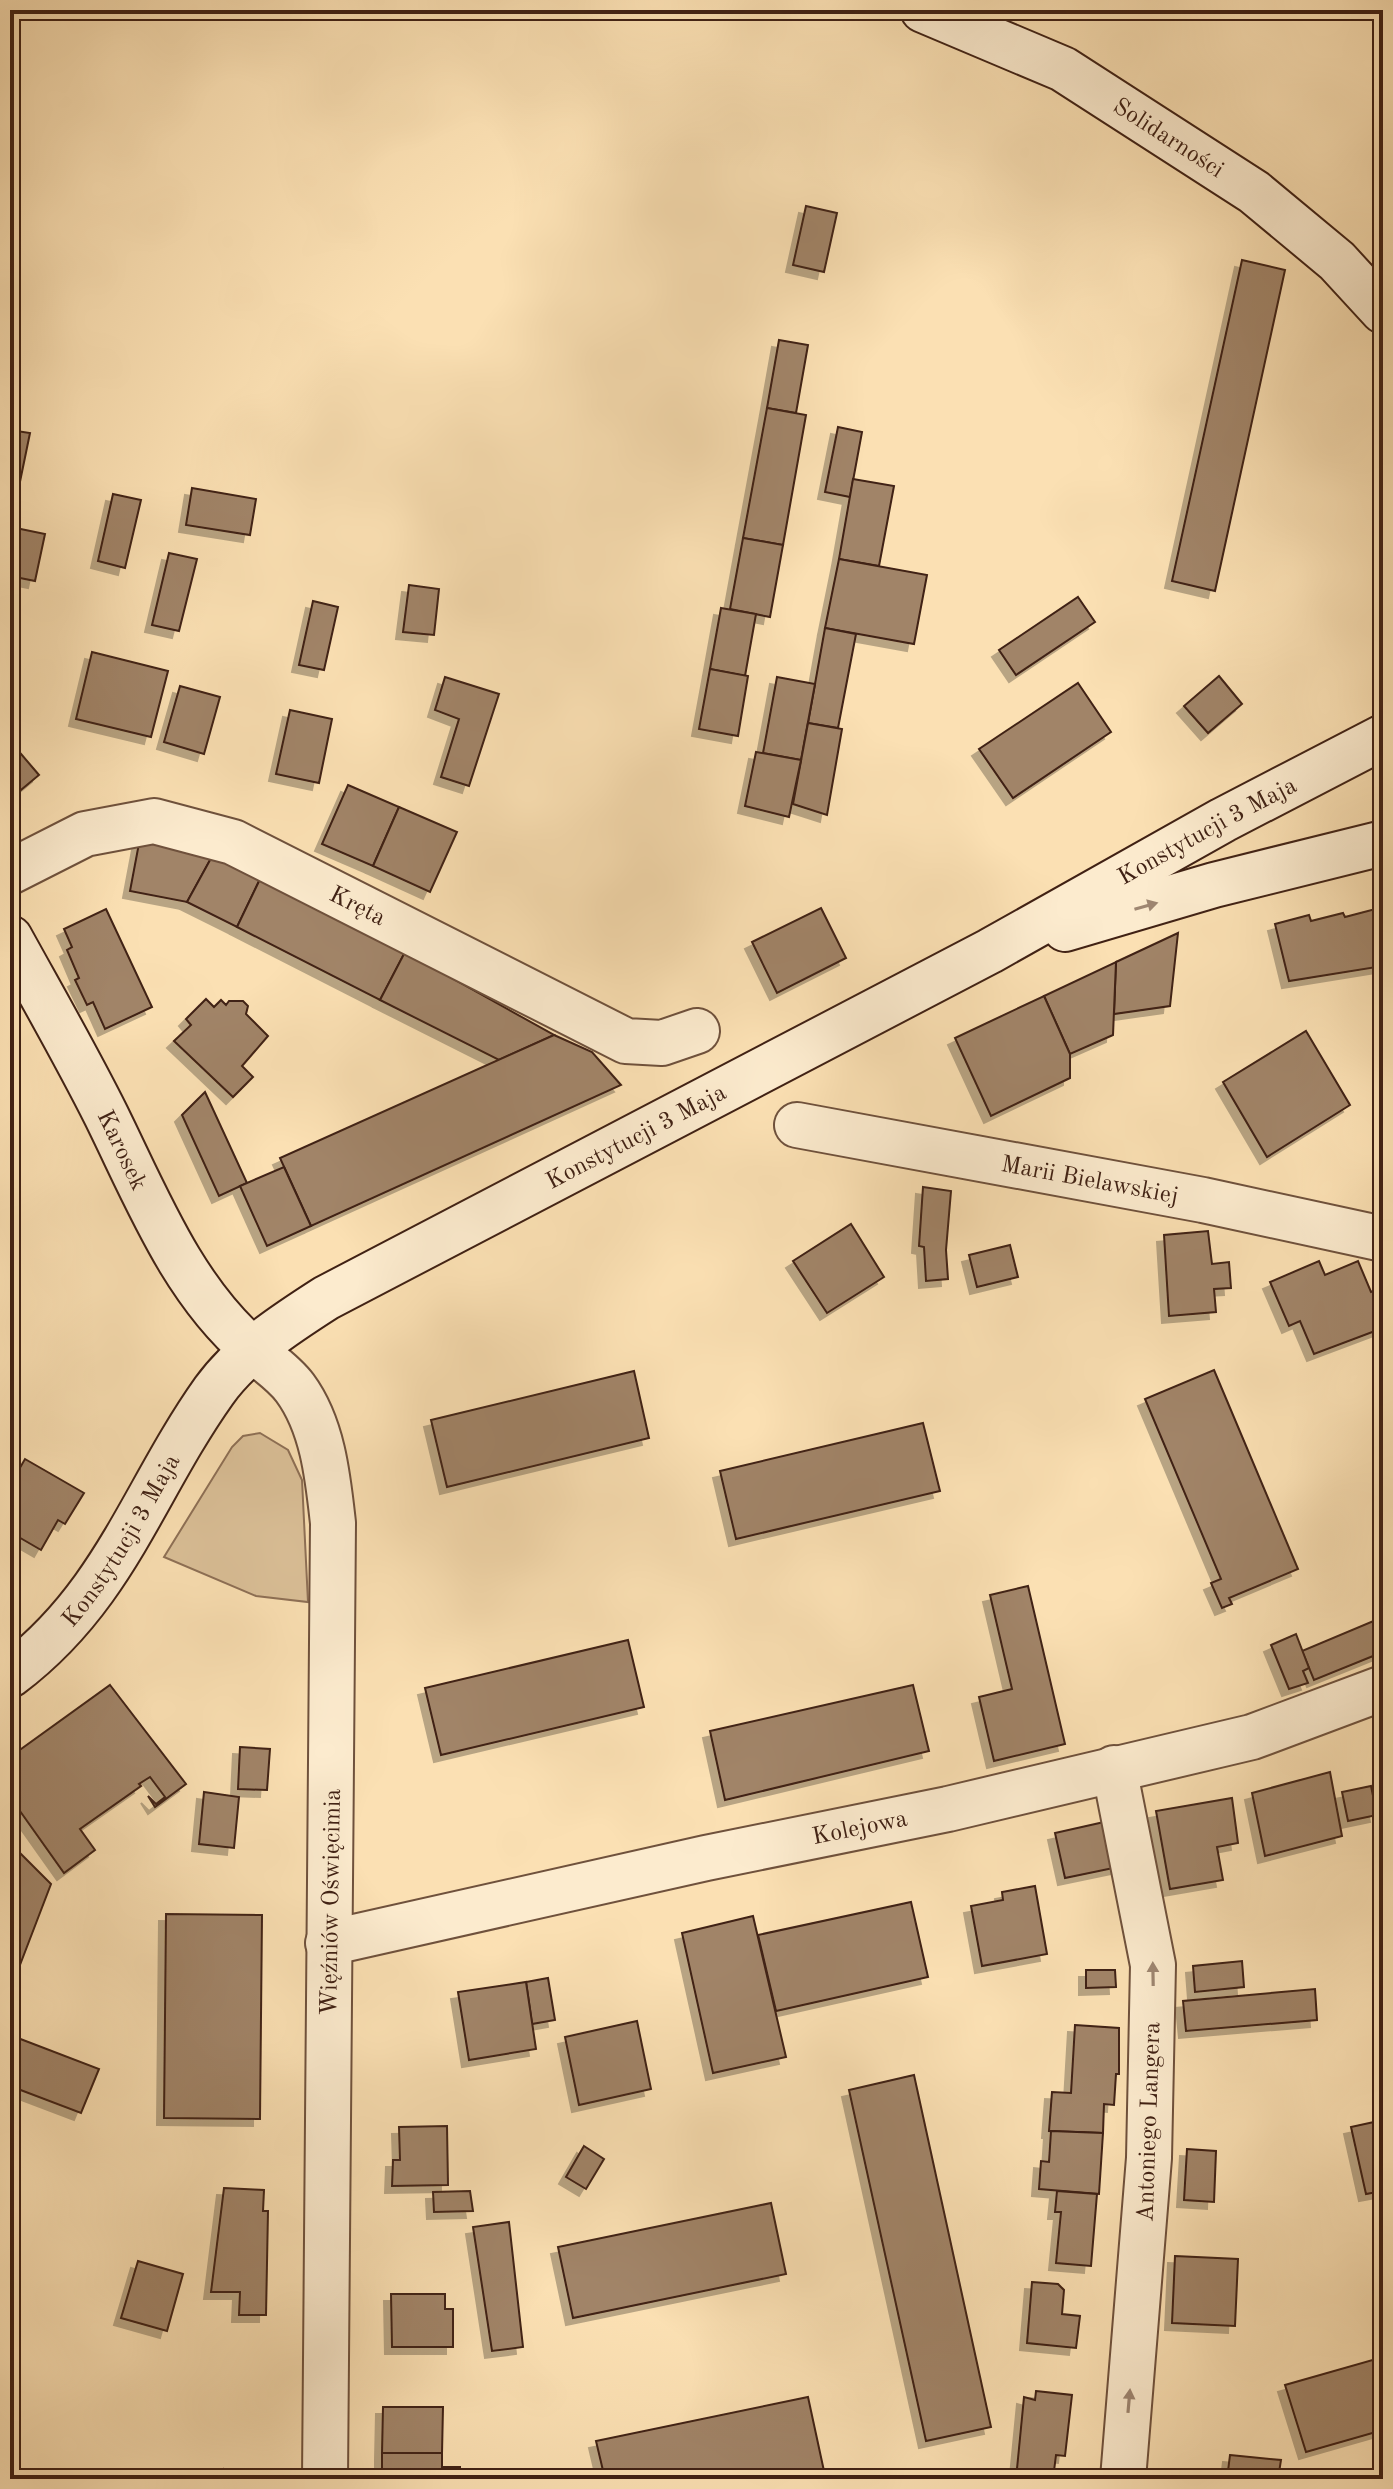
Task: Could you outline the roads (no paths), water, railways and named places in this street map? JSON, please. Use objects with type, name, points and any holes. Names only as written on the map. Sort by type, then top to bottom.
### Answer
[{"type":"street","name":"Solidarności","points":[[923,10],[1063,69],[1254,192],[1337,261],[1383,311]]},
{"type":"street","name":"Konstytucji 3 Maja","points":[[10,1675],[67,1623],[107,1575],[216,1389],[253,1350],[326,1298],[990,951],[1177,846],[1383,737]]},
{"type":"street","name":"Kręta","points":[[10,872],[85,834],[154,821],[233,842],[626,1041],[662,1043],[697,1031]]},
{"type":"street","points":[[990,951],[1214,885],[1383,843]]},
{"type":"street","points":[[1177,846],[1192,873],[1214,885]]},
{"type":"street","name":"Karosek","points":[[10,938],[83,1070],[179,1261],[223,1324],[253,1350]]},
{"type":"street","name":"Marii Bielawskiej","points":[[797,1125],[1203,1200],[1383,1239]]},
{"type":"street","name":"Więźniów Oświęcimia","points":[[253,1350],[293,1385],[306,1405],[320,1442],[329,1489],[334,1622],[328,1943],[325,2479]]},
{"type":"street","name":"Kolejowa","points":[[328,1943],[706,1858],[948,1809],[1252,1737],[1383,1688]]},
{"type":"street","name":"Antoniego Langera","points":[[1114,1768],[1153,1965],[1149,2158],[1123,2479]]}]
